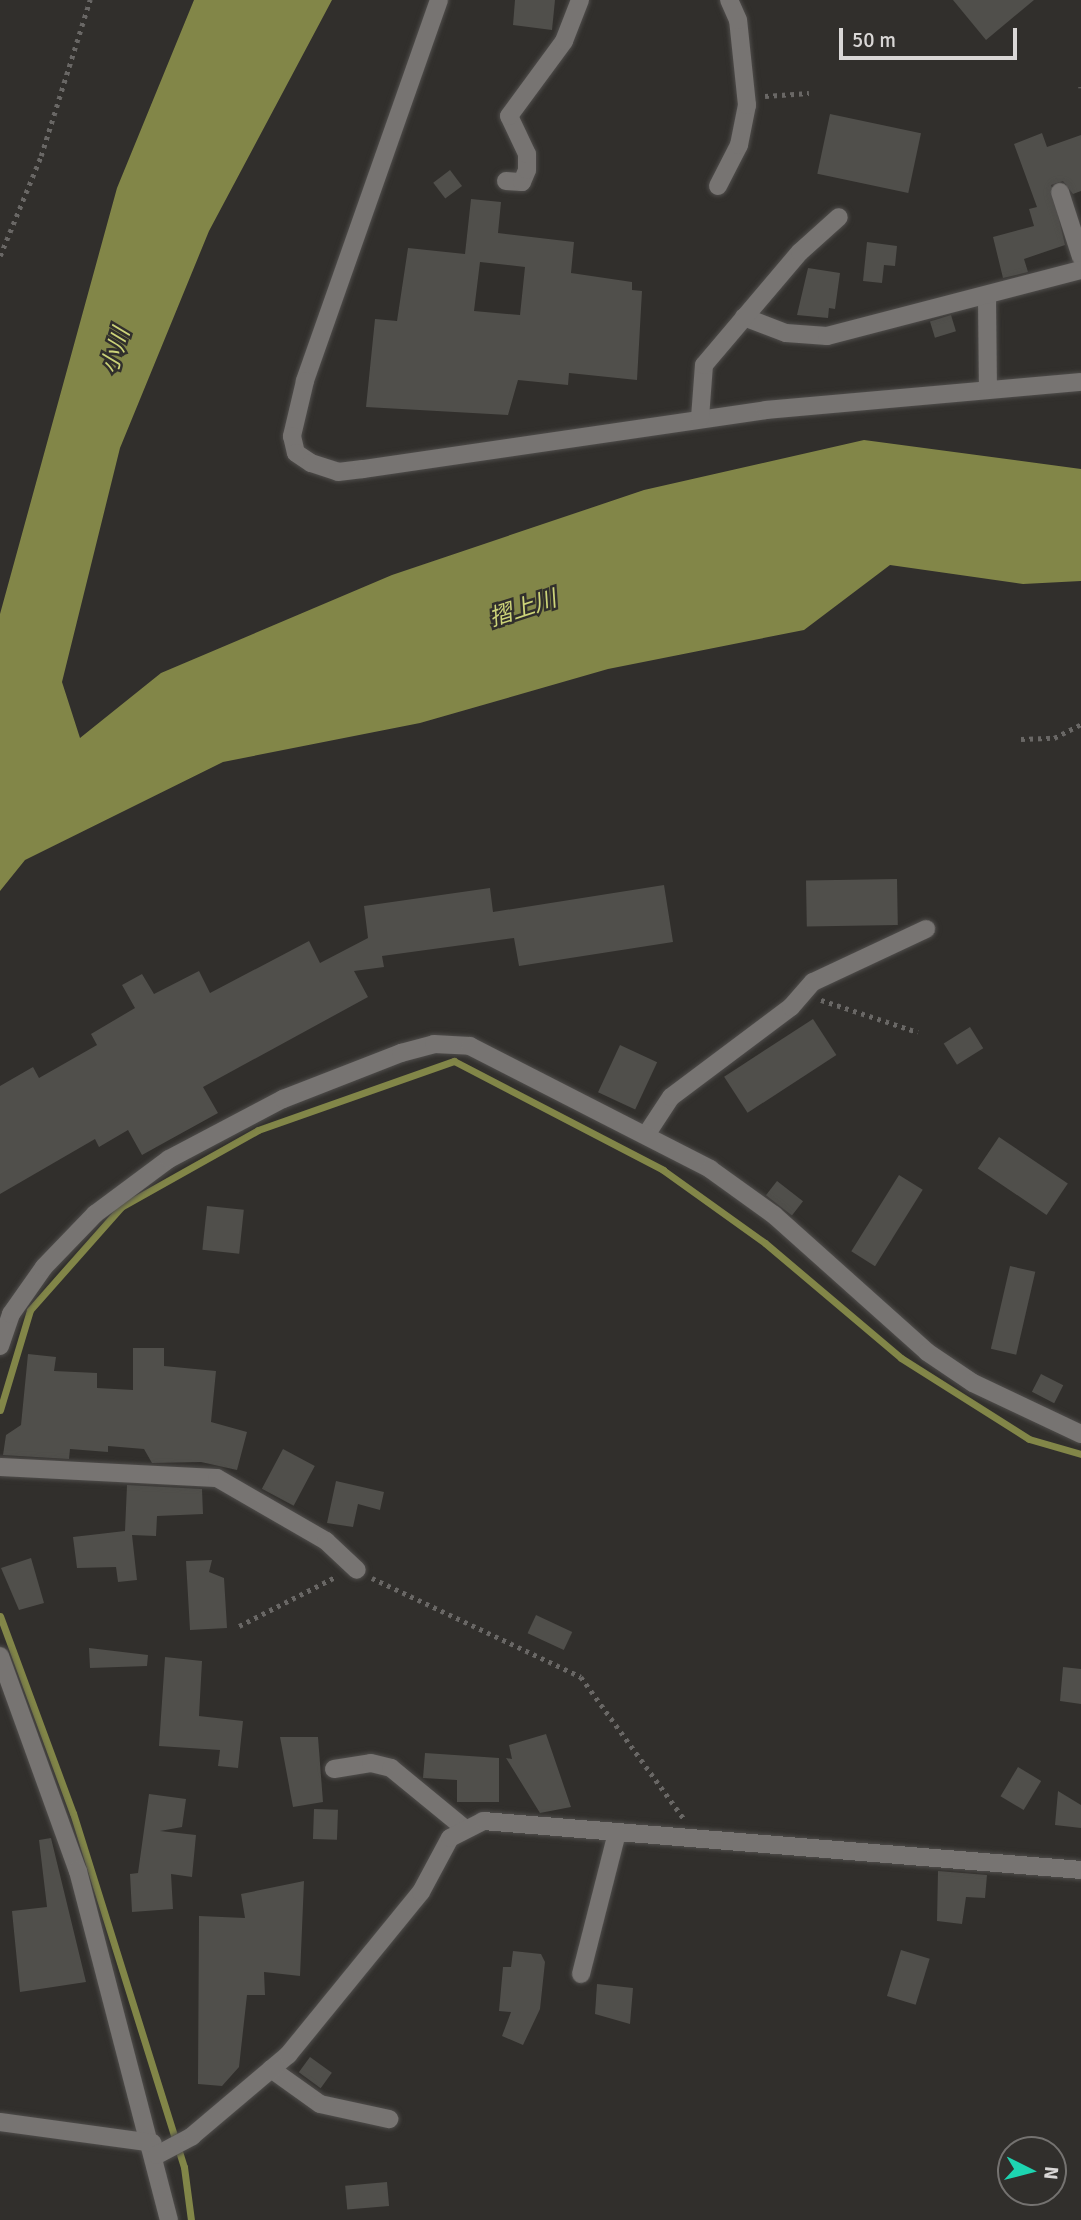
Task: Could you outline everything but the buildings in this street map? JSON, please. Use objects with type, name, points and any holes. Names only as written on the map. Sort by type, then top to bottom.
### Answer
[{"type":"street","points":[[439,0],[305,381],[292,436],[296,453],[338,472],[700,418],[988,388],[1081,382]]},
{"type":"street","points":[[506,181],[522,181],[527,170],[527,154],[509,116],[564,41],[580,0]]},
{"type":"street","points":[[718,186],[739,145],[747,96],[738,20],[729,0]]},
{"type":"street","points":[[1060,192],[1081,257]]},
{"type":"street","points":[[700,418],[704,365],[744,317],[839,217]]},
{"type":"street","points":[[744,317],[814,337],[987,298],[1081,270]]},
{"type":"street","points":[[987,298],[988,388]]},
{"type":"street","points":[[646,1135],[671,1097],[805,990],[926,929]]},
{"type":"street","points":[[0,1346],[6,1312],[95,1214],[169,1159],[282,1099],[401,1053],[434,1044],[470,1046],[710,1169],[774,1215],[927,1352],[973,1383],[1081,1434]]},
{"type":"street","points":[[0,1467],[217,1478],[326,1541],[357,1570]]},
{"type":"street","points":[[0,1656],[78,1871],[158,2150],[169,2220]]},
{"type":"street","points":[[334,1769],[370,1763],[391,1768],[464,1828]]},
{"type":"street","points":[[0,2122],[158,2150],[192,2136],[271,2069],[363,1969],[421,1892],[450,1838],[464,1828],[483,1821],[1081,1870]]},
{"type":"street","points":[[581,1974],[617,1833]]},
{"type":"street","points":[[271,2069],[320,2104],[389,2119]]},
{"type":"path","points":[[0,256],[41,156],[90,0]]},
{"type":"path","points":[[747,96],[809,93]]},
{"type":"path","points":[[1021,739],[1054,738],[1081,724]]},
{"type":"path","points":[[805,990],[918,1032]]},
{"type":"path","points":[[239,1626],[357,1570],[581,1677],[676,1803],[693,1839]]},
{"type":"water","points":[[194,0],[332,0],[209,231],[120,448],[62,682],[80,738],[161,673],[392,575],[644,490],[864,440],[1081,469],[1081,581],[1023,584],[890,565],[804,630],[608,669],[420,723],[223,762],[25,860],[0,891],[0,614],[117,188]]},
{"type":"waterway","points":[[0,1410],[30,1310],[121,1207],[258,1130],[454,1061],[663,1170],[765,1243],[901,1358],[1029,1439],[1081,1454]]},
{"type":"waterway","points":[[0,1616],[73,1813],[184,2167],[191,2220]]},
{"type":"water label","name":"小川","points":[[116,351]]},
{"type":"water label","name":"摺上川","points":[[523,609]]}]
